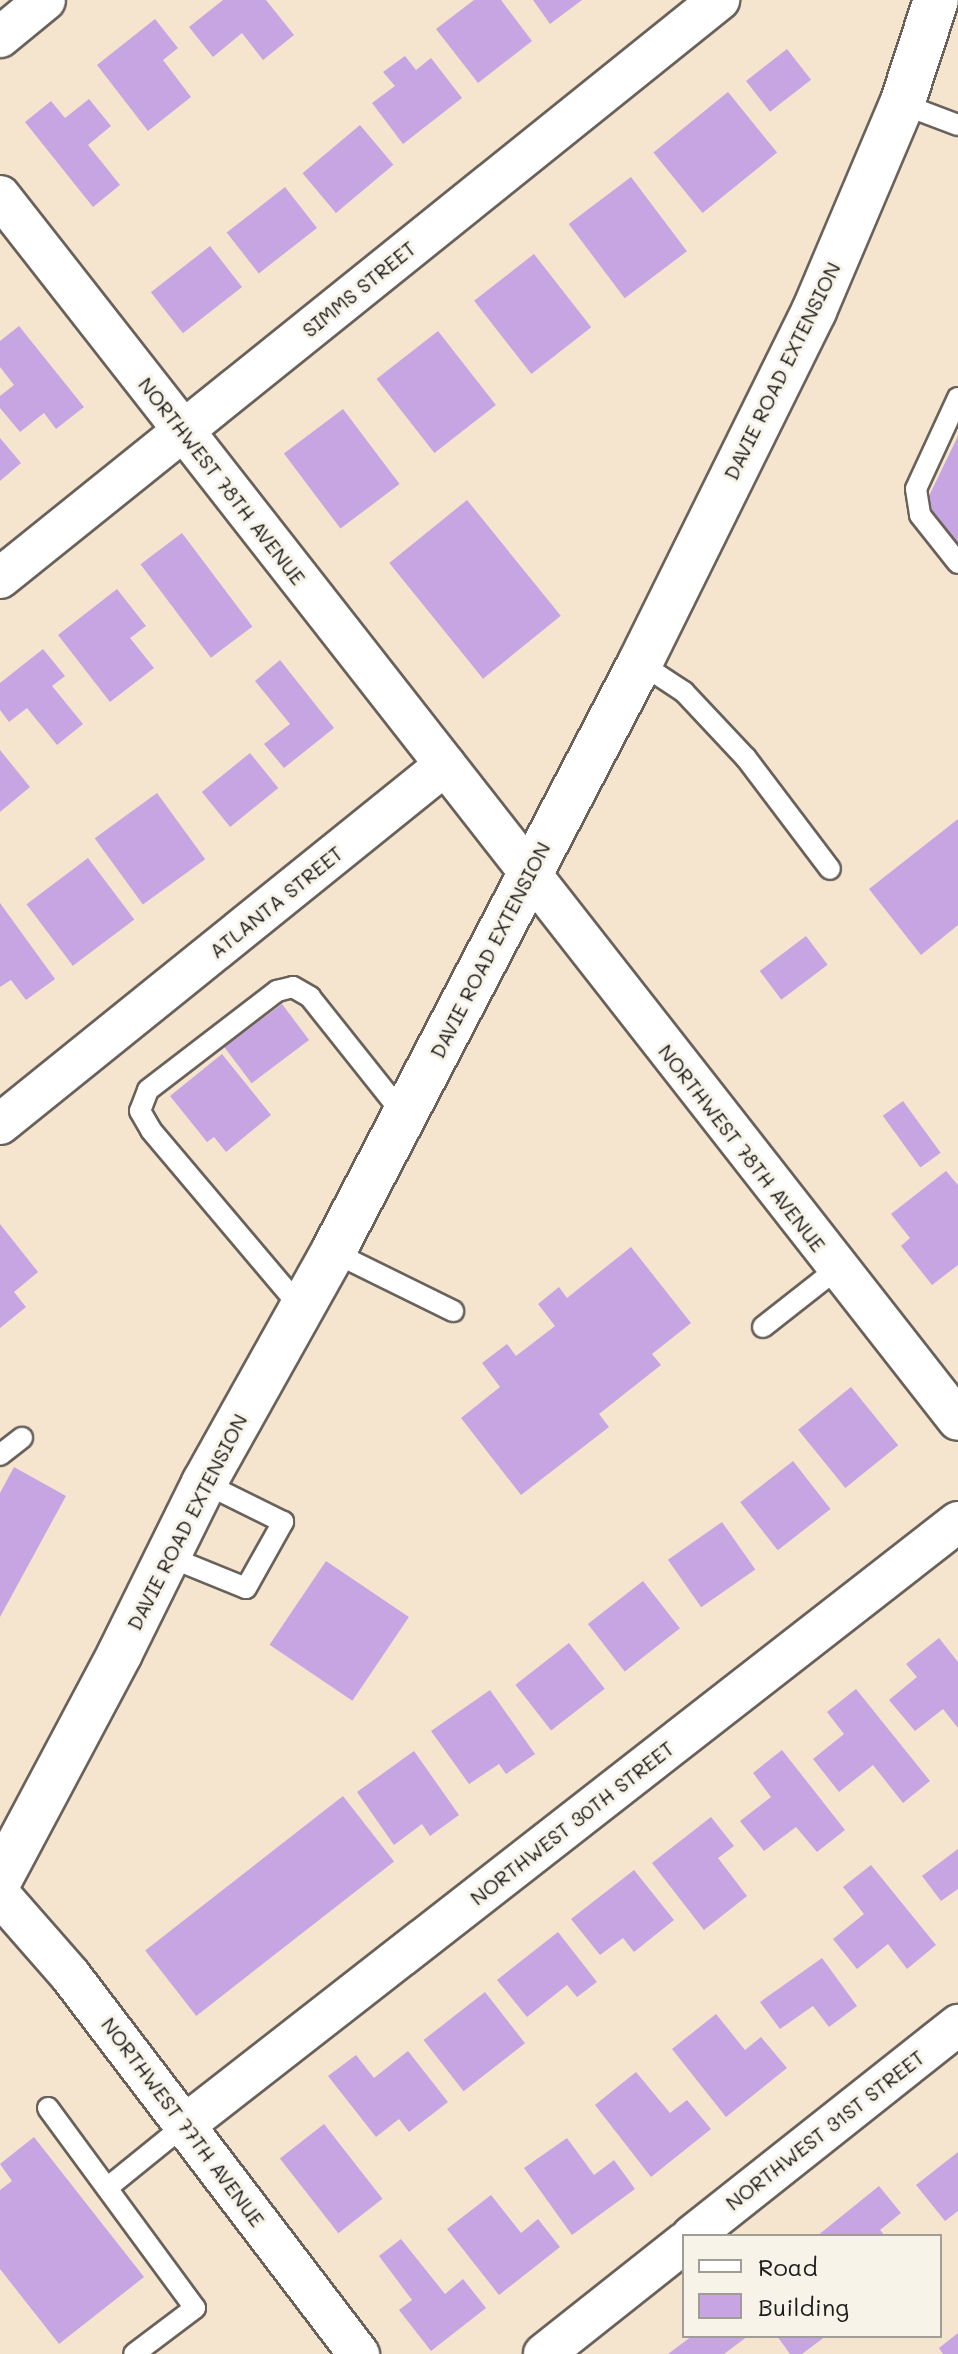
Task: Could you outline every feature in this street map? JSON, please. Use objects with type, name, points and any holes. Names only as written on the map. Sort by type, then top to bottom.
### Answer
[{"type":"main road","name":"DAVIE ROAD EXTENSION","points":[[0,1879],[120,1653],[204,1483],[333,1252],[640,663],[814,311],[902,104],[936,0]]},
{"type":"street","points":[[0,37],[45,0]]},
{"type":"street","name":"SIMMS STREET","points":[[0,578],[719,0]]},
{"type":"street","name":"NORTHWEST 78TH AVENUE","points":[[0,196],[445,765]]},
{"type":"street","points":[[445,765],[530,873]]},
{"type":"street","name":"ATLANTA STREET","points":[[0,1124],[445,765]]},
{"type":"street","name":"NORTHWEST 78TH AVENUE","points":[[530,873],[838,1268],[950,1395]]},
{"type":"street","name":"NORTHWEST 30TH STREET","points":[[186,2124],[958,1522]]},
{"type":"street","name":"NORTHWEST 77TH AVENUE","points":[[0,1895],[70,1975],[359,2354]]},
{"type":"street","name":"NORTHWEST 31ST STREET","points":[[695,2234],[958,2025]]},
{"type":"street","points":[[544,2354],[682,2245]]},
{"type":"lane","points":[[902,104],[958,125]]},
{"type":"lane","points":[[958,398],[916,489],[920,515],[958,563]]},
{"type":"lane","points":[[640,663],[684,692],[746,758],[830,869]]},
{"type":"lane","points":[[302,1309],[151,1130],[140,1111],[148,1090],[277,991],[293,987],[310,997],[404,1115]]},
{"type":"lane","points":[[333,1252],[453,1311]]},
{"type":"lane","points":[[763,1327],[838,1268]]},
{"type":"lane","points":[[0,1455],[22,1438]]},
{"type":"lane","points":[[167,1556],[246,1588],[283,1522],[204,1483]]},
{"type":"lane","points":[[48,2108],[195,2308],[134,2354]]},
{"type":"lane","points":[[107,2188],[186,2124]]},
{"type":"building","points":[[223,0],[266,0],[294,35],[263,60],[242,33],[213,57],[189,27]]},
{"type":"building","points":[[474,0],[501,0],[532,41],[478,83],[436,29]]},
{"type":"building","points":[[533,0],[582,0],[550,24]]},
{"type":"building","points":[[155,19],[178,48],[163,60],[191,97],[148,131],[97,65]]},
{"type":"building","points":[[787,49],[811,80],[770,112],[746,81]]},
{"type":"building","points":[[405,56],[416,70],[431,58],[462,98],[403,144],[372,103],[395,86],[383,72]]},
{"type":"building","points":[[728,92],[777,153],[702,213],[653,152]]},
{"type":"building","points":[[89,99],[111,126],[88,145],[120,185],[93,207],[25,122],[51,101],[65,118]]},
{"type":"building","points":[[360,125],[393,165],[336,213],[303,173]]},
{"type":"building","points":[[631,177],[687,251],[625,298],[569,224]]},
{"type":"building","points":[[285,187],[317,228],[259,274],[227,233]]},
{"type":"building","points":[[210,246],[242,287],[183,333],[151,292]]},
{"type":"building","points":[[534,254],[591,327],[531,374],[474,301]]},
{"type":"building","points":[[19,326],[84,407],[56,429],[44,413],[20,432],[0,408],[0,396],[14,385],[0,367],[0,341]]},
{"type":"building","points":[[438,331],[496,405],[434,453],[377,379]]},
{"type":"building","points":[[343,409],[400,484],[340,529],[284,454]]},
{"type":"building","points":[[958,436],[958,543],[926,502]]},
{"type":"building","points":[[0,438],[21,463],[0,481]]},
{"type":"building","points":[[467,500],[561,616],[483,679],[389,563]]},
{"type":"building","points":[[182,533],[252,626],[211,658],[140,564]]},
{"type":"building","points":[[117,589],[146,626],[130,638],[154,668],[110,702],[58,635]]},
{"type":"building","points":[[43,649],[65,676],[52,686],[83,724],[57,745],[27,708],[9,722],[0,710],[0,683]]},
{"type":"building","points":[[280,660],[334,728],[284,768],[264,744],[290,724],[255,681]]},
{"type":"building","points":[[0,750],[30,787],[0,812]]},
{"type":"building","points":[[250,753],[278,788],[230,827],[202,792]]},
{"type":"building","points":[[157,793],[205,859],[143,905],[95,838]]},
{"type":"building","points":[[958,819],[958,925],[921,955],[869,889]]},
{"type":"building","points":[[88,858],[134,919],[73,966],[27,904]]},
{"type":"building","points":[[0,903],[55,979],[26,1000],[11,980],[0,987]]},
{"type":"building","points":[[806,936],[828,965],[781,1000],[760,971]]},
{"type":"building","points":[[282,1004],[309,1040],[252,1083],[224,1047]]},
{"type":"building","points":[[222,1054],[271,1115],[226,1152],[214,1137],[207,1142],[170,1096]]},
{"type":"building","points":[[903,1101],[941,1153],[920,1167],[883,1116]]},
{"type":"building","points":[[946,1171],[958,1185],[958,1265],[932,1285],[901,1246],[910,1238],[891,1214]]},
{"type":"building","points":[[0,1224],[38,1272],[14,1292],[26,1307],[0,1328]]},
{"type":"building","points":[[631,1247],[691,1323],[652,1354],[661,1365],[599,1414],[609,1427],[521,1495],[461,1418],[500,1387],[482,1363],[507,1344],[516,1356],[555,1326],[538,1304],[559,1287],[567,1298]]},
{"type":"building","points":[[851,1387],[898,1445],[845,1488],[798,1430]]},
{"type":"building","points":[[793,1461],[831,1509],[778,1550],[740,1502]]},
{"type":"building","points":[[14,1467],[66,1496],[0,1617],[0,1493]]},
{"type":"building","points":[[722,1522],[755,1570],[701,1607],[668,1560]]},
{"type":"building","points":[[326,1561],[409,1617],[352,1701],[270,1645]]},
{"type":"building","points":[[643,1581],[680,1628],[625,1671],[588,1624]]},
{"type":"building","points":[[939,1638],[958,1662],[958,1728],[943,1709],[915,1731],[889,1700],[917,1677],[906,1664]]},
{"type":"building","points":[[569,1643],[605,1689],[551,1731],[515,1685]]},
{"type":"building","points":[[856,1689],[930,1781],[903,1803],[873,1765],[839,1792],[813,1759],[844,1734],[827,1712]]},
{"type":"building","points":[[490,1690],[535,1754],[506,1774],[499,1764],[469,1784],[431,1731]]},
{"type":"building","points":[[782,1750],[845,1830],[817,1852],[796,1827],[764,1851],[740,1821],[771,1797],[753,1773]]},
{"type":"building","points":[[414,1751],[459,1815],[430,1836],[422,1824],[394,1845],[357,1792]]},
{"type":"building","points":[[343,1796],[394,1861],[196,2016],[145,1951]]},
{"type":"building","points":[[711,1817],[734,1846],[718,1858],[747,1896],[704,1930],[652,1863]]},
{"type":"building","points":[[958,1849],[958,1889],[941,1901],[922,1876]]},
{"type":"building","points":[[871,1865],[936,1945],[907,1969],[888,1944],[857,1969],[833,1939],[864,1914],[843,1887]]},
{"type":"building","points":[[634,1870],[674,1920],[634,1952],[623,1938],[600,1955],[571,1919]]},
{"type":"building","points":[[558,1932],[597,1982],[577,1997],[567,1985],[527,2017],[497,1980]]},
{"type":"building","points":[[822,1958],[857,2006],[829,2027],[813,2006],[780,2029],[760,2002]]},
{"type":"building","points":[[485,1992],[525,2043],[464,2091],[424,2040]]},
{"type":"building","points":[[716,2014],[745,2050],[761,2037],[787,2068],[726,2117],[672,2049]]},
{"type":"building","points":[[408,2051],[448,2102],[409,2132],[399,2119],[376,2137],[328,2076],[356,2055],[374,2078]]},
{"type":"building","points":[[636,2072],[670,2113],[687,2100],[711,2129],[651,2177],[595,2105]]},
{"type":"building","points":[[324,2124],[382,2199],[338,2233],[280,2158]]},
{"type":"building","points":[[34,2137],[144,2277],[59,2344],[0,2269],[0,2190],[12,2181],[0,2164]]},
{"type":"building","points":[[567,2138],[594,2175],[614,2160],[635,2189],[572,2235],[524,2168]]},
{"type":"building","points":[[958,2152],[958,2211],[945,2221],[916,2185]]},
{"type":"building","points":[[879,2186],[901,2213],[880,2230],[883,2234],[819,2234]]},
{"type":"building","points":[[491,2195],[521,2233],[538,2219],[560,2247],[499,2295],[447,2229]]},
{"type":"building","points":[[401,2239],[445,2294],[463,2279],[486,2308],[431,2351],[399,2310],[412,2300],[379,2256]]},
{"type":"building","points":[[958,2333],[958,2354],[943,2354],[939,2348]]},
{"type":"building","points":[[689,2338],[745,2338],[724,2354],[668,2354]]},
{"type":"building","points":[[778,2338],[823,2338],[802,2354],[790,2354]]}]
